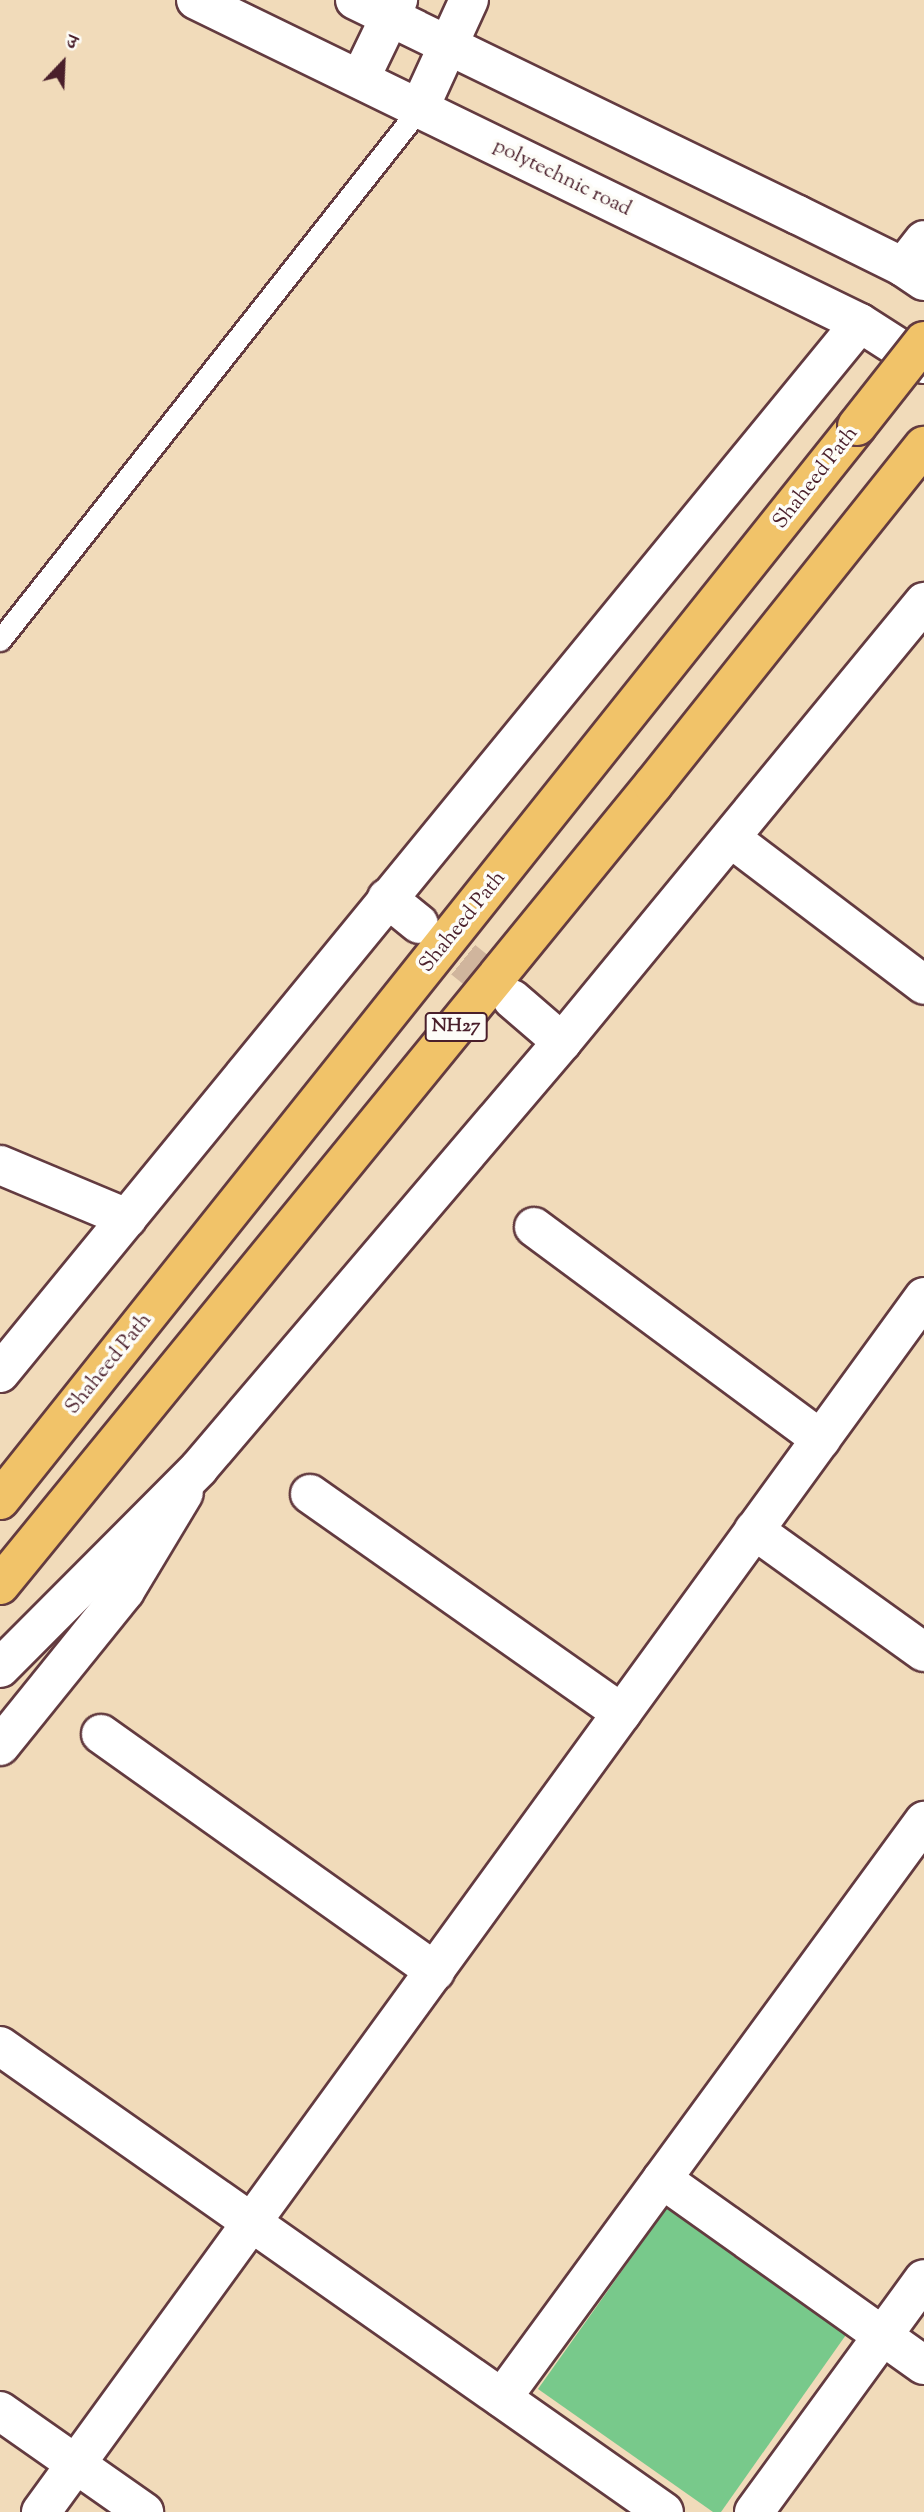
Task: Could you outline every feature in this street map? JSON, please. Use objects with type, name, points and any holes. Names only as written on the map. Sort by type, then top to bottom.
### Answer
[{"type":"highway","name":"Shaheed Path","points":[[0,1500],[924,341]]},
{"type":"highway","name":"NH27","points":[[0,1585],[653,785],[916,456]]},
{"type":"street","name":"polytechnic road","points":[[196,0],[860,323],[924,364]]},
{"type":"street","points":[[355,0],[393,8],[446,44],[917,263]]},
{"type":"street","points":[[419,109],[446,44],[469,0]]},
{"type":"street","points":[[360,79],[393,8]]},
{"type":"street","points":[[0,1373],[860,323]]},
{"type":"street","points":[[0,1668],[200,1468],[733,839],[924,602]]},
{"type":"street","points":[[733,839],[924,985]]},
{"type":"street","points":[[387,898],[419,924]]},
{"type":"street","points":[[512,999],[562,1042]]},
{"type":"street","points":[[0,1165],[127,1219]]},
{"type":"street","points":[[534,1227],[821,1439]]},
{"type":"street","points":[[41,2512],[924,1297]]},
{"type":"street","points":[[0,1746],[125,1591],[200,1468]]},
{"type":"street","points":[[310,1494],[622,1713]]},
{"type":"street","points":[[754,1530],[924,1652]]},
{"type":"street","points":[[101,1734],[435,1971]]},
{"type":"street","points":[[502,2398],[924,1821]]},
{"type":"street","points":[[0,2046],[664,2512]]},
{"type":"street","points":[[662,2179],[924,2365]]},
{"type":"street","points":[[754,2512],[924,2278]]},
{"type":"street","points":[[0,2411],[144,2512]]},
{"type":"lane","points":[[0,640],[419,109]]},
{"type":"green space","points":[[668,2206],[848,2332],[721,2512],[713,2512],[538,2389]]},
{"type":"tunnel","points":[[419,924],[512,999]]}]
